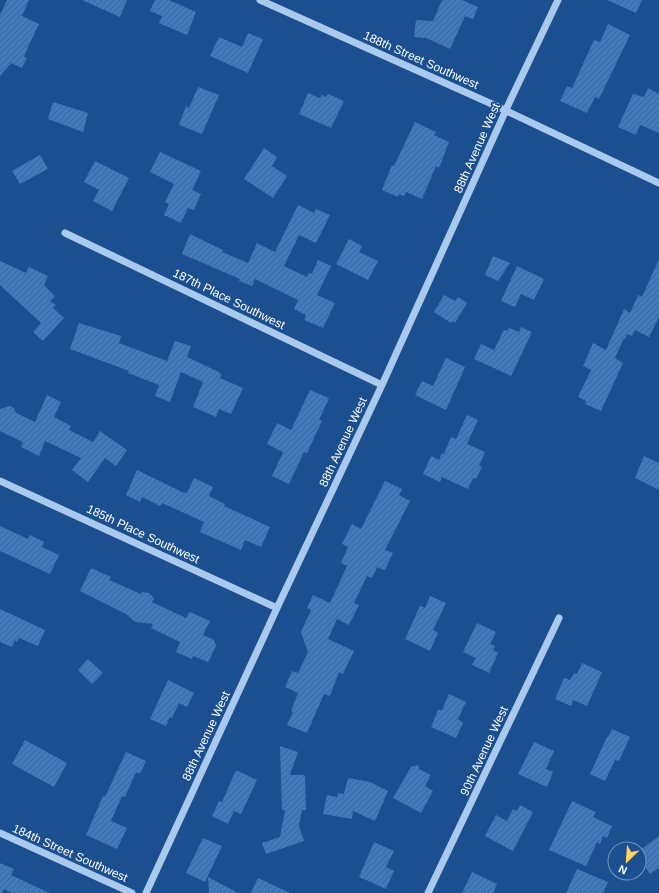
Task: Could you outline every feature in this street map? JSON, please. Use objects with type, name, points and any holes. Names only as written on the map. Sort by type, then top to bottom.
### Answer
[{"type":"street","name":"188th Street Southwest","points":[[260,0],[506,110],[659,183]]},
{"type":"street","name":"88th Avenue West","points":[[146,893],[277,608],[382,385],[506,110],[558,0]]},
{"type":"street","name":"187th Place Southwest","points":[[65,233],[382,385]]},
{"type":"street","name":"185th Place Southwest","points":[[0,481],[277,608]]},
{"type":"street","name":"90th Avenue West","points":[[428,893],[559,618]]},
{"type":"street","name":"184th Street Southwest","points":[[0,833],[132,893]]},
{"type":"building","points":[[7,0],[29,0],[22,16],[39,24],[24,57],[27,58],[22,68],[11,63],[0,76],[0,15]]},
{"type":"building","points":[[82,0],[127,0],[120,17]]},
{"type":"building","points":[[155,0],[169,0],[196,12],[187,35],[159,23],[162,16],[150,11]]},
{"type":"building","points":[[442,0],[462,0],[478,7],[473,19],[465,16],[450,49],[426,38],[414,37],[416,20],[433,21]]},
{"type":"building","points":[[607,0],[642,0],[636,13]]},
{"type":"building","points":[[608,24],[630,35],[599,99],[595,97],[587,113],[560,101],[567,86],[572,88],[594,40],[600,42]]},
{"type":"building","points":[[248,33],[263,39],[248,73],[210,56],[219,37],[242,47]]},
{"type":"building","points":[[198,87],[219,95],[202,134],[179,125],[186,106],[189,108]]},
{"type":"building","points":[[648,88],[659,94],[659,133],[640,125],[636,135],[618,127],[633,94],[644,97]]},
{"type":"building","points":[[308,93],[320,98],[322,95],[326,97],[328,94],[344,101],[331,128],[299,114]]},
{"type":"building","points":[[53,102],[88,113],[83,132],[48,119]]},
{"type":"building","points":[[415,122],[436,132],[434,135],[449,142],[439,168],[436,166],[422,199],[406,192],[404,196],[399,194],[398,197],[382,190],[392,165],[394,166]]},
{"type":"building","points":[[264,148],[277,157],[272,166],[287,176],[273,198],[244,179]]},
{"type":"building","points":[[160,152],[201,171],[192,190],[201,194],[194,210],[188,208],[181,223],[164,215],[169,204],[165,202],[174,184],[150,172]]},
{"type":"building","points":[[40,155],[48,169],[20,184],[12,171]]},
{"type":"building","points":[[95,161],[129,178],[112,211],[93,201],[99,190],[84,182]]},
{"type":"building","points":[[298,205],[314,213],[316,209],[330,215],[316,243],[299,235],[284,266],[307,277],[309,273],[312,274],[318,260],[331,266],[317,295],[335,303],[323,328],[304,320],[306,315],[294,309],[298,300],[255,279],[252,286],[239,281],[240,279],[182,254],[190,234],[223,250],[222,252],[248,263],[257,243],[275,252]]},
{"type":"building","points":[[349,239],[362,246],[359,252],[378,261],[368,280],[336,264]]},
{"type":"building","points":[[493,256],[510,263],[498,281],[485,275]]},
{"type":"building","points":[[659,259],[659,317],[649,337],[635,330],[632,336],[627,334],[615,358],[623,363],[601,411],[585,404],[586,401],[578,397],[591,370],[583,366],[593,343],[606,350],[624,309],[630,313],[638,295],[642,297]]},
{"type":"building","points":[[0,261],[26,273],[29,267],[48,276],[44,285],[55,296],[50,301],[56,305],[53,308],[64,318],[43,341],[33,332],[41,323],[0,285]]},
{"type":"building","points":[[517,266],[544,279],[534,300],[521,294],[515,307],[501,301]]},
{"type":"building","points":[[444,295],[455,301],[458,297],[467,303],[455,323],[453,321],[451,323],[434,312]]},
{"type":"building","points":[[79,323],[121,336],[119,343],[167,361],[175,341],[191,346],[187,357],[219,372],[222,374],[220,378],[243,388],[231,414],[219,409],[216,417],[193,407],[203,382],[181,372],[170,402],[155,396],[159,385],[128,373],[129,371],[70,349]]},
{"type":"building","points":[[521,327],[532,332],[511,376],[474,359],[481,344],[494,350],[504,330],[507,331],[509,328],[519,332]]},
{"type":"building","points":[[446,358],[465,367],[446,410],[415,395],[422,381],[433,386]]},
{"type":"building","points":[[310,390],[329,398],[319,420],[322,421],[307,453],[304,452],[289,484],[272,476],[283,452],[267,444],[277,423],[291,430]]},
{"type":"building","points":[[47,395],[61,402],[54,417],[71,426],[69,430],[93,442],[100,431],[127,450],[116,466],[105,458],[88,482],[72,470],[81,458],[45,441],[39,456],[21,447],[23,442],[0,431],[0,409],[10,406],[14,408],[16,413],[35,422]]},
{"type":"building","points":[[467,415],[478,420],[467,444],[485,452],[479,466],[482,467],[476,479],[473,478],[468,489],[442,477],[440,482],[423,474],[431,456],[439,460],[442,453],[444,454],[451,437],[456,439]]},
{"type":"building","points":[[644,456],[659,463],[659,490],[635,478]]},
{"type":"building","points":[[137,470],[184,493],[187,493],[194,478],[213,487],[209,496],[225,504],[224,506],[270,527],[261,547],[245,540],[241,550],[200,532],[204,522],[162,503],[160,506],[142,497],[140,502],[126,495]]},
{"type":"building","points":[[385,481],[402,489],[399,495],[410,501],[385,550],[393,553],[385,570],[377,567],[372,578],[367,576],[354,603],[359,605],[349,625],[337,619],[328,639],[354,651],[343,674],[339,672],[330,696],[324,694],[307,733],[287,725],[293,712],[291,711],[298,693],[285,687],[292,671],[298,673],[308,652],[301,632],[311,610],[307,608],[313,595],[330,603],[347,566],[341,563],[348,547],[342,544],[352,524],[361,529]]},
{"type":"building","points":[[0,526],[28,539],[30,535],[44,542],[42,547],[59,555],[50,574],[0,551]]},
{"type":"building","points":[[91,568],[111,577],[109,580],[141,594],[142,592],[149,593],[154,598],[152,602],[186,618],[190,612],[210,621],[203,635],[214,640],[216,646],[208,662],[193,656],[192,659],[176,652],[180,642],[151,628],[153,624],[135,622],[126,614],[80,591]]},
{"type":"building","points":[[430,596],[446,603],[433,630],[438,633],[430,651],[405,639],[420,606],[425,608]]},
{"type":"building","points":[[0,609],[45,630],[38,646],[19,638],[17,642],[15,640],[12,647],[0,642]]},
{"type":"building","points":[[477,623],[496,632],[490,644],[495,646],[493,650],[498,653],[489,673],[472,665],[476,658],[463,652]]},
{"type":"building","points":[[88,659],[103,673],[92,684],[78,670]]},
{"type":"building","points":[[582,663],[602,672],[587,706],[573,700],[571,706],[555,699],[564,678],[570,680],[574,673],[577,674]]},
{"type":"building","points":[[168,680],[194,693],[187,707],[179,703],[172,718],[170,717],[166,726],[150,719]]},
{"type":"building","points":[[449,694],[466,702],[458,719],[463,723],[456,738],[431,727],[438,710],[442,710]]},
{"type":"building","points":[[612,729],[630,737],[619,761],[615,760],[605,781],[590,774]]},
{"type":"building","points":[[25,740],[67,763],[54,787],[12,764]]},
{"type":"building","points":[[534,742],[554,751],[546,769],[553,772],[547,787],[518,774]]},
{"type":"building","points":[[280,746],[298,752],[290,775],[305,775],[306,810],[302,810],[299,826],[304,841],[266,854],[262,843],[280,837],[285,810],[282,810]]},
{"type":"building","points":[[126,752],[146,761],[140,774],[136,772],[125,797],[122,796],[111,821],[127,828],[117,849],[86,835],[103,796],[105,797]]},
{"type":"building","points":[[418,765],[419,769],[431,775],[425,786],[433,791],[421,813],[393,798],[411,767]]},
{"type":"building","points":[[236,770],[257,780],[241,814],[234,811],[228,824],[212,816],[219,801],[222,802]]},
{"type":"building","points":[[348,778],[370,782],[388,791],[375,821],[353,811],[352,819],[323,814],[327,795],[337,797],[338,793],[344,794]]},
{"type":"building","points":[[572,801],[596,812],[593,817],[612,826],[607,838],[603,836],[600,844],[597,842],[586,866],[549,850]]},
{"type":"building","points":[[520,805],[533,812],[513,851],[485,836],[496,815],[507,821],[513,809],[517,811]]},
{"type":"building","points":[[659,836],[659,868],[650,874],[647,870],[647,845]]},
{"type":"building","points":[[203,838],[222,846],[205,882],[186,873]]},
{"type":"building","points":[[374,842],[394,851],[386,867],[394,871],[386,889],[359,877]]},
{"type":"building","points":[[0,863],[14,869],[11,875],[49,893],[12,893],[4,889],[2,893],[0,893]]},
{"type":"building","points":[[577,869],[608,882],[603,893],[566,893]]},
{"type":"building","points":[[472,872],[497,884],[493,893],[462,893]]},
{"type":"building","points":[[208,877],[238,893],[209,893]]},
{"type":"building","points":[[258,878],[290,893],[251,893]]}]
